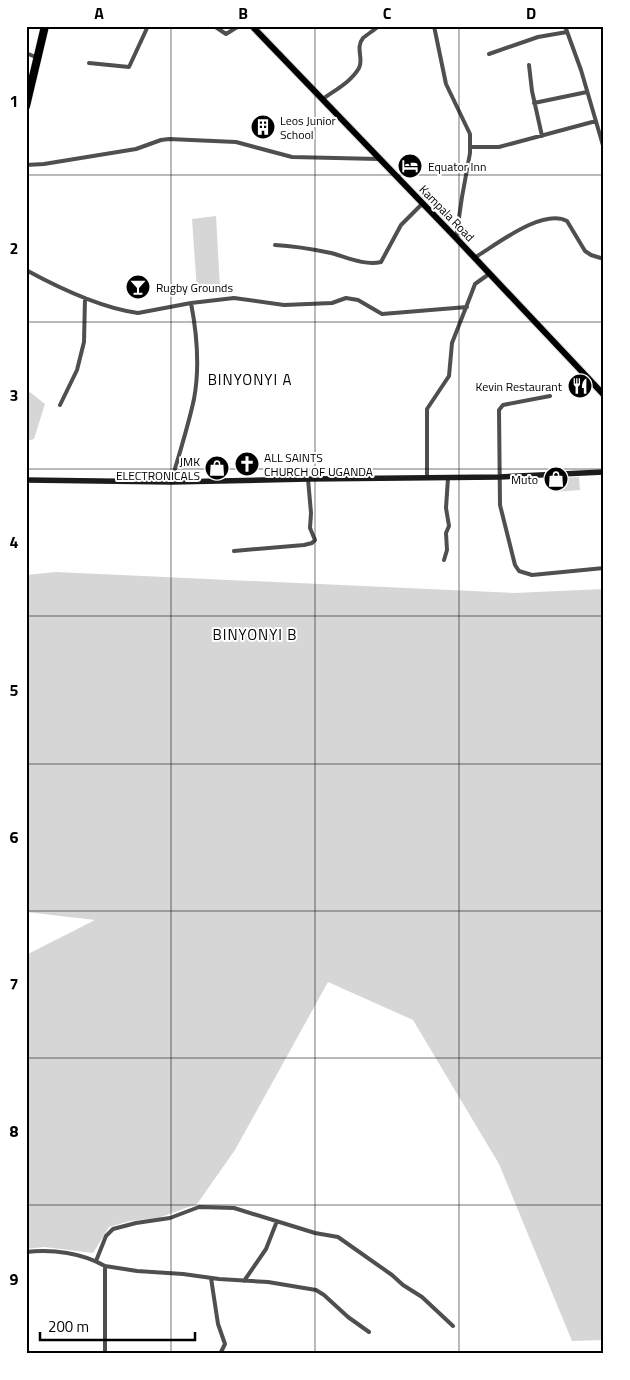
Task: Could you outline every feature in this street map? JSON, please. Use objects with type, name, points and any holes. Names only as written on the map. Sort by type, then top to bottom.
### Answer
[{"type":"highway","points":[[26,106],[45,26]]},
{"type":"main road","name":"Kampala Road","points":[[252,26],[456,238],[604,396]]},
{"type":"main road","points":[[26,480],[171,482],[500,477],[604,472]]},
{"type":"street","points":[[89,63],[130,66],[148,26]]},
{"type":"street","points":[[214,26],[226,34],[239,26]]},
{"type":"street","points":[[323,99],[350,79],[358,69],[361,64],[360,44],[363,38],[379,26]]},
{"type":"street","points":[[434,26],[446,84],[470,134],[470,147],[456,238]]},
{"type":"street","points":[[565,26],[588,92],[604,149]]},
{"type":"street","points":[[489,54],[538,37],[567,32]]},
{"type":"street","points":[[26,53],[38,58]]},
{"type":"street","points":[[529,65],[534,103],[542,136]]},
{"type":"street","points":[[534,103],[588,92]]},
{"type":"street","points":[[470,147],[499,147],[596,121]]},
{"type":"street","points":[[26,165],[44,164],[136,149],[162,140],[236,142],[292,157],[379,159]]},
{"type":"street","points":[[275,245],[302,247],[351,260],[377,264],[381,262],[401,225],[422,204]]},
{"type":"street","points":[[474,258],[532,223],[556,217],[568,221],[585,251],[604,259]]},
{"type":"street","points":[[26,270],[85,298],[138,313],[190,302],[234,298],[284,305],[332,303],[346,298],[358,300],[382,314],[466,307]]},
{"type":"street","points":[[604,270],[604,292]]},
{"type":"street","points":[[427,478],[427,409],[449,376],[452,343],[475,284],[489,274]]},
{"type":"street","points":[[60,405],[74,379],[82,352],[85,298]]},
{"type":"street","points":[[171,482],[194,400],[196,339],[190,302]]},
{"type":"street","points":[[550,396],[501,407],[499,410],[501,512],[515,565],[519,571],[532,575],[604,568]]},
{"type":"street","points":[[444,560],[447,550],[446,533],[449,526],[446,508],[448,478]]},
{"type":"street","points":[[234,551],[312,543],[315,540],[310,528],[311,513],[308,479]]},
{"type":"street","points":[[96,1261],[106,1236],[113,1229],[136,1223],[170,1218],[199,1207],[234,1208],[315,1233],[334,1235],[392,1275],[403,1285],[422,1296],[453,1326]]},
{"type":"street","points":[[244,1281],[266,1249],[277,1221]]},
{"type":"street","points":[[26,1252],[50,1251],[78,1255],[105,1266],[211,1278],[268,1282],[320,1292],[348,1317],[370,1332]]},
{"type":"street","points":[[105,1266],[105,1354]]},
{"type":"street","points":[[211,1278],[218,1324],[225,1344],[220,1354]]},
{"type":"shaded area","points":[[216,216],[220,287],[197,290],[192,219]]},
{"type":"shaded area","points":[[26,389],[45,404],[34,439],[26,441]]},
{"type":"shaded area","points":[[579,477],[580,490],[554,492],[554,482],[559,481],[559,478]]},
{"type":"shaded area","points":[[56,572],[514,593],[604,589],[604,1340],[572,1341],[499,1164],[413,1020],[328,982],[235,1150],[197,1204],[158,1218],[130,1221],[109,1227],[93,1253],[44,1247],[26,1249],[26,955],[95,920],[26,912],[26,575]]},
{"type":"place","name":"Leos Junior School","points":[[263,127]]},
{"type":"place","name":"Equator Inn","points":[[410,166]]},
{"type":"place","name":"Rugby Grounds","points":[[138,287]]},
{"type":"place","name":"Kevin Restaurant","points":[[580,386]]},
{"type":"place","name":"ALL SAINTS CHURCH OF UGANDA","points":[[247,464]]},
{"type":"place","name":"JMK ELECTRONICALS","points":[[217,468]]},
{"type":"place","name":"Muto","points":[[556,479]]},
{"type":"district","name":"BINYONYI A","points":[[250,379]]},
{"type":"district","name":"BINYONYI B","points":[[255,634]]}]
